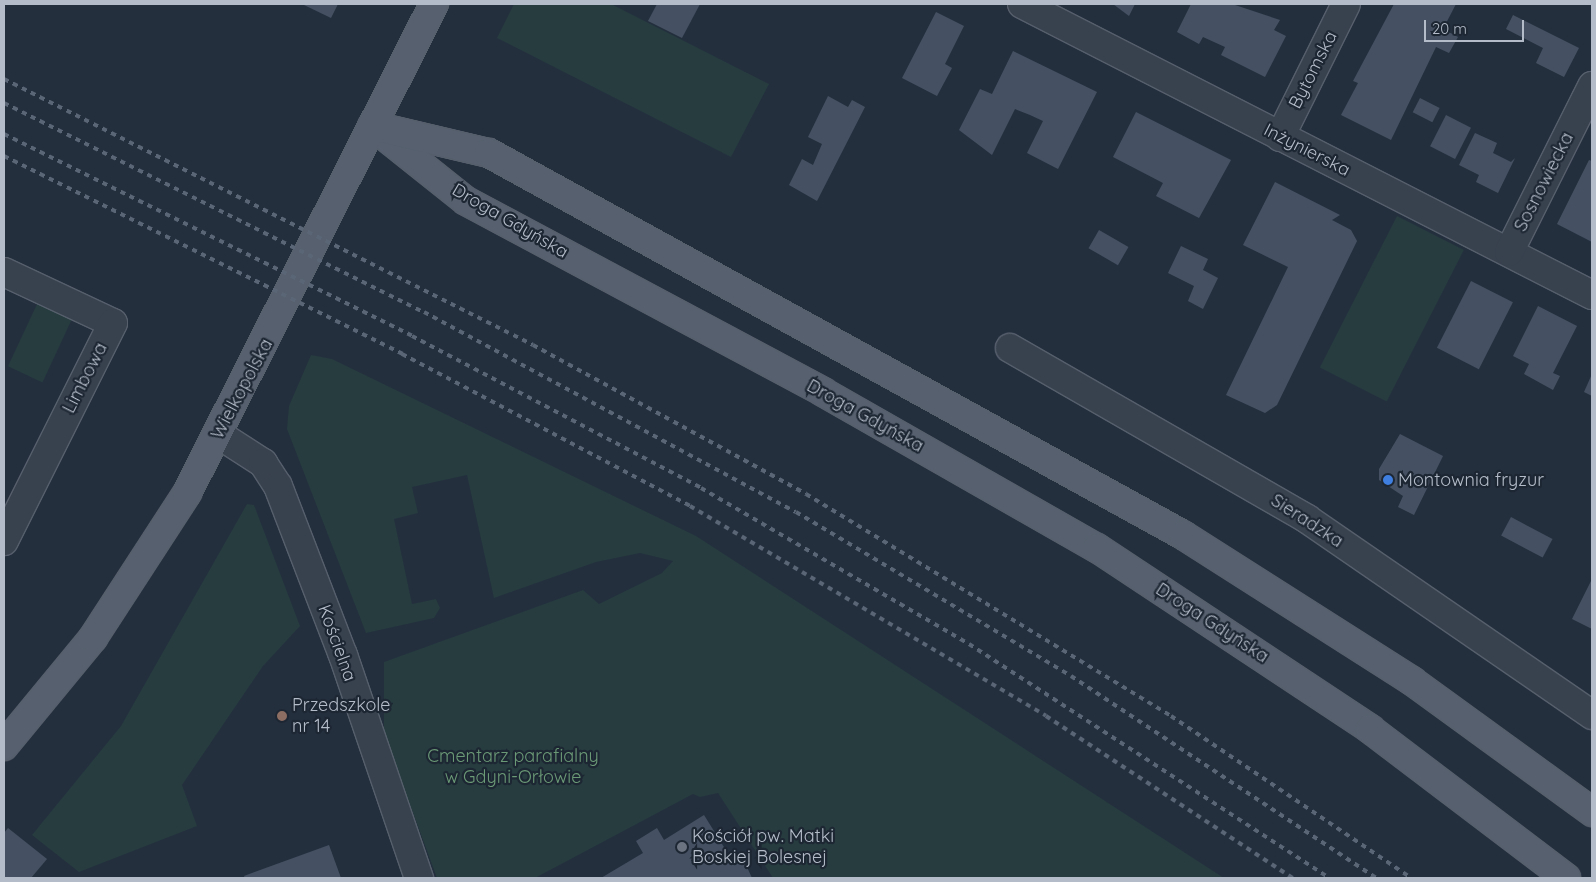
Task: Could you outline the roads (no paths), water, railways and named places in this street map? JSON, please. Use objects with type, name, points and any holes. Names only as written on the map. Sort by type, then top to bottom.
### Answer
[{"type":"main road","name":"Wielkopolska","points":[[4,746],[50,694],[137,575],[218,434],[434,4]]},
{"type":"main road","points":[[372,126],[496,157],[1183,535],[1412,681],[1592,812]]},
{"type":"main road","name":"Droga Gdyńska","points":[[372,126],[466,200],[814,387],[1097,548],[1370,729],[1566,878]]},
{"type":"street","name":"Inżynierska","points":[[1022,4],[1592,295]]},
{"type":"street","name":"Bytomska","points":[[1280,137],[1346,4]]},
{"type":"street","name":"Sosnowiecka","points":[[1509,252],[1592,86]]},
{"type":"street","name":"Limbowa","points":[[4,272],[113,323],[4,540]]},
{"type":"street","name":"Sieradzka","points":[[1010,348],[1307,520],[1592,714]]},
{"type":"street","name":"Kościelna","points":[[218,434],[263,462],[278,486],[343,655],[419,878]]},
{"type":"railway","points":[[4,79],[533,345],[806,494],[1171,716],[1411,878]]},
{"type":"railway","points":[[4,103],[424,312],[796,512],[1071,676],[1376,878]]},
{"type":"railway","points":[[4,134],[412,336],[701,488],[969,644],[1329,878]]},
{"type":"railway","points":[[4,156],[402,354],[690,506],[1046,716],[1293,878]]},
{"type":"place","name":"Montownia fryzur","points":[[1388,480]]},
{"type":"place","name":"Przedszkole nr 14","points":[[282,716]]},
{"type":"place","name":"Kościół pw. Matki Boskiej Bolesnej","points":[[682,847]]},
{"type":"park label","name":"Cmentarz parafialny w Gdyni-Orłowie","points":[[513,768]]}]
